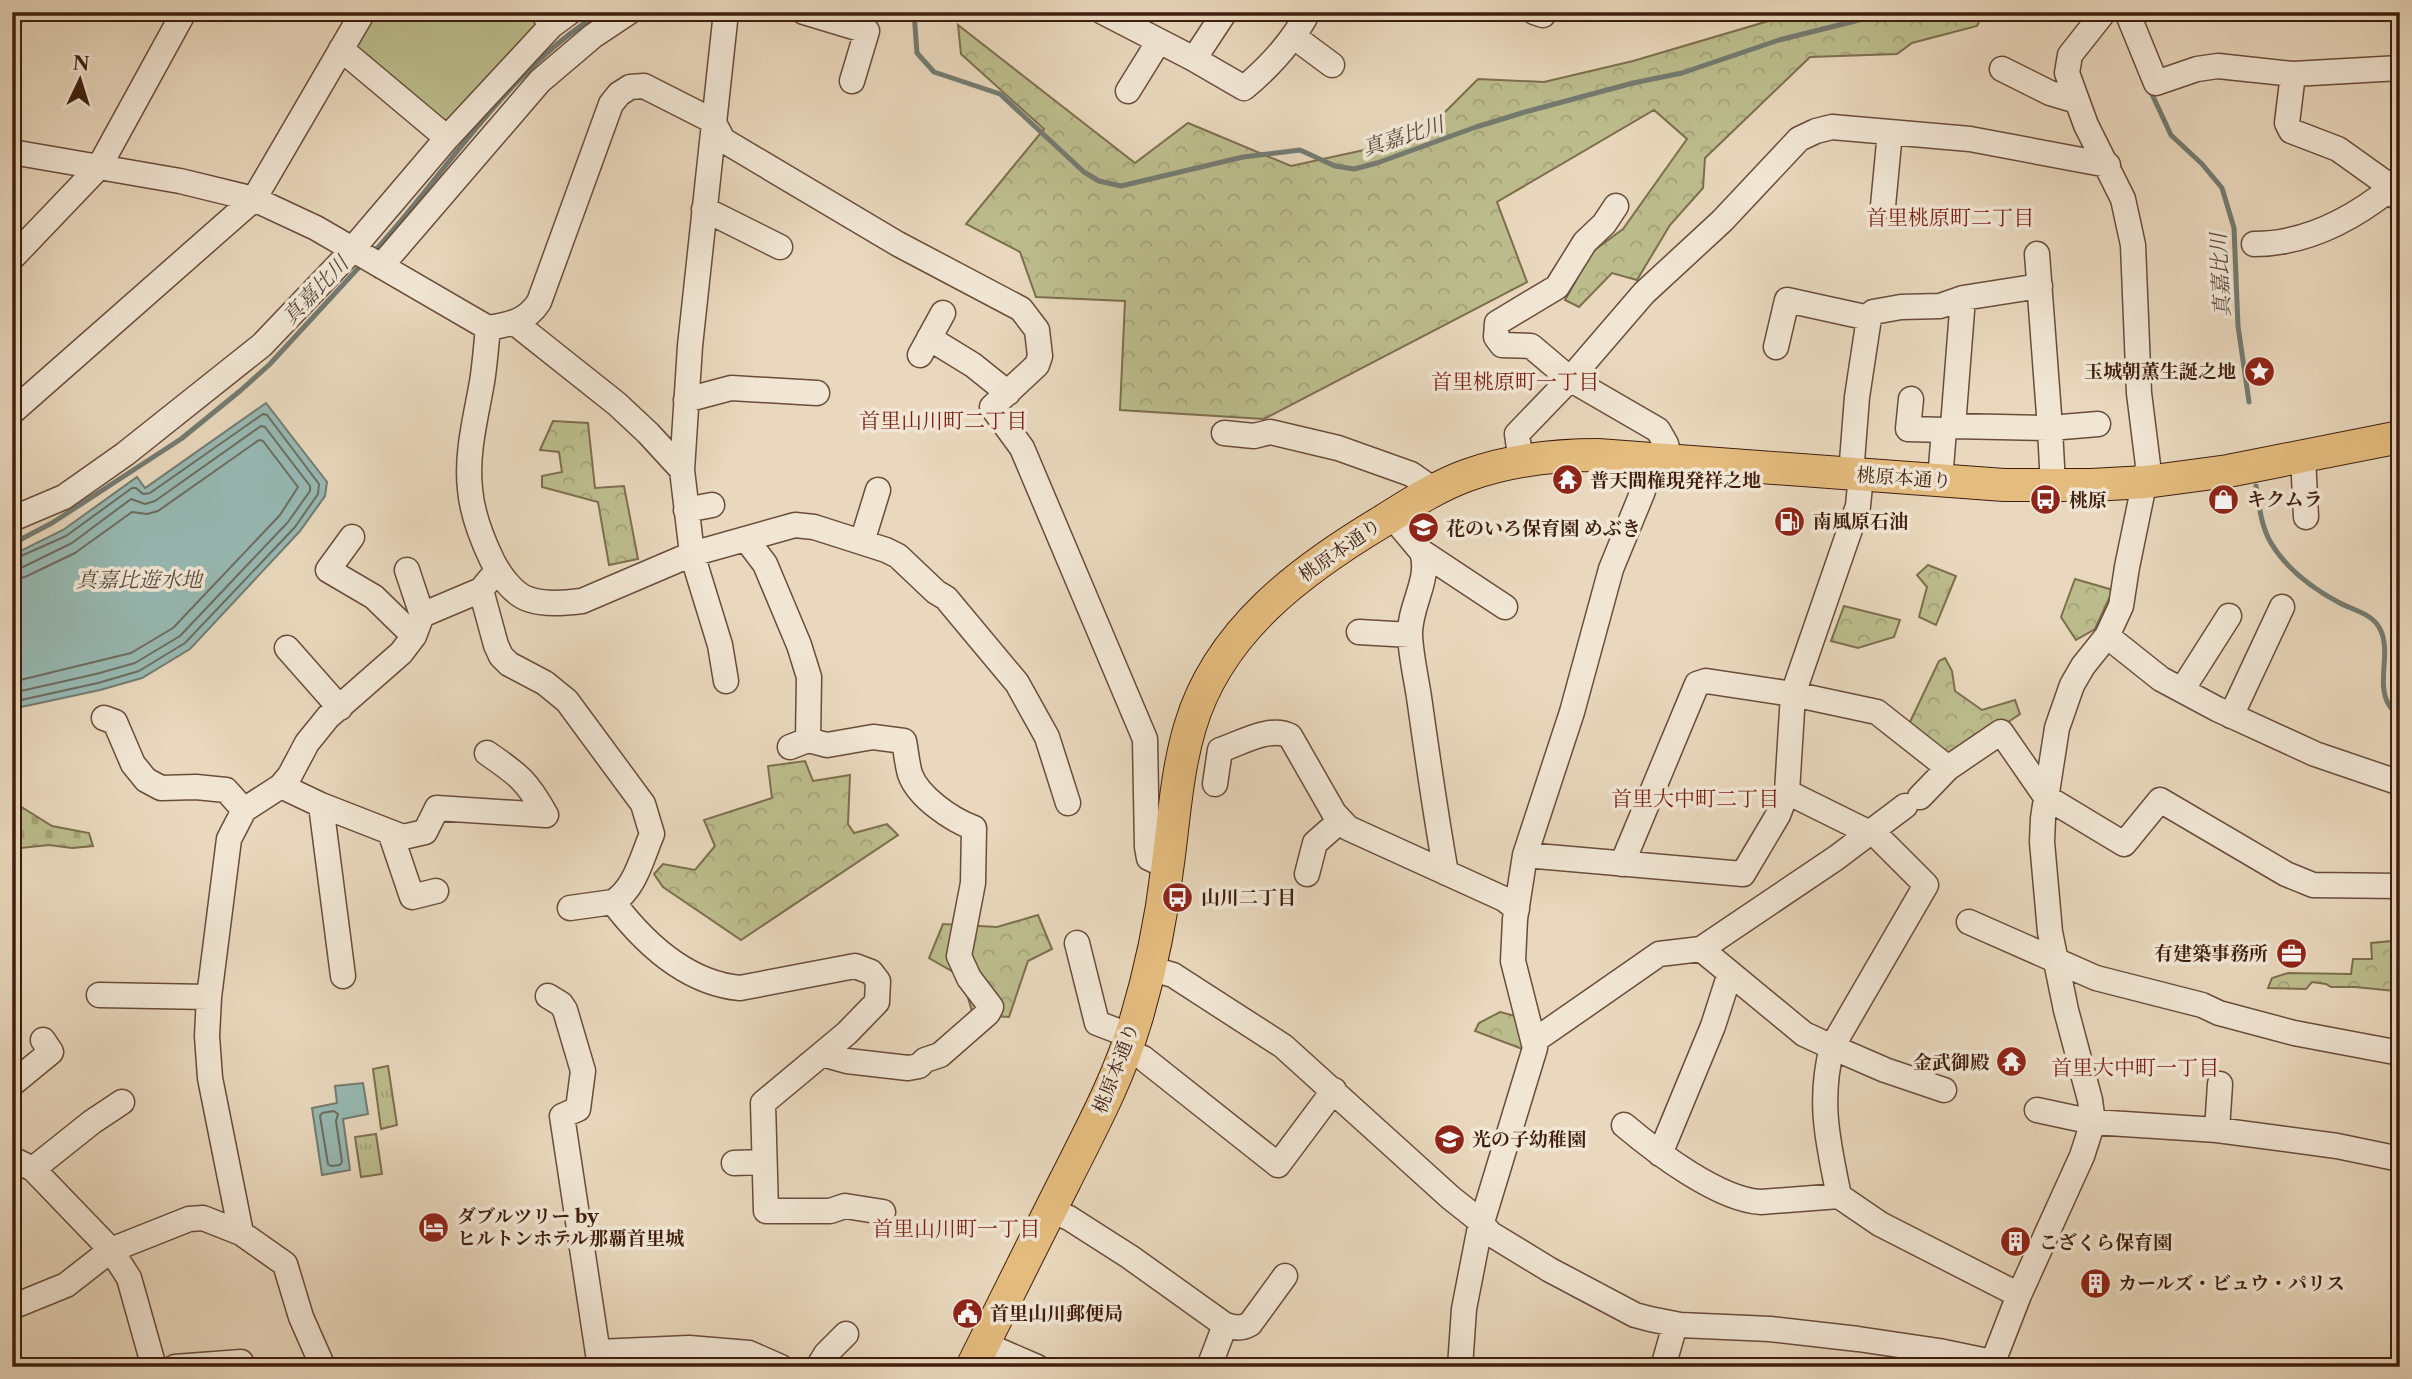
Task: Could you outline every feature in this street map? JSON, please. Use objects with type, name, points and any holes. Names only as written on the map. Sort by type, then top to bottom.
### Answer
[{"type":"main road","name":"桃原本通り","points":[[978,1355],[1099,1113],[1128,1044],[1163,906],[1178,778],[1198,704],[1226,652],[1242,631],[1280,594],[1340,547],[1434,490],[1469,475],[1521,462],[1573,456],[2053,486],[2146,482],[2228,471],[2400,436]]},
{"type":"street","points":[[12,258],[99,167],[184,12]]},
{"type":"street","points":[[12,412],[254,199],[363,12]]},
{"type":"street","points":[[12,519],[64,498],[106,470],[262,345],[296,312],[368,258],[540,81],[584,42],[629,12]]},
{"type":"street","points":[[726,12],[704,209],[682,470],[692,554],[720,645],[726,681]]},
{"type":"street","points":[[804,12],[867,31],[852,81]]},
{"type":"street","points":[[1103,12],[1244,88],[1263,72],[1293,36],[1308,12]]},
{"type":"street","points":[[1194,59],[1225,12]]},
{"type":"street","points":[[1149,968],[1173,975],[1283,1046],[1491,1234],[1550,1270],[1635,1315],[1675,1325],[1770,1329],[1939,1351],[1991,1364],[2019,1295],[2082,1157],[2093,1122],[2090,1100],[2055,961],[2042,842],[2057,728],[2072,685],[2107,636],[2121,606],[2148,465],[2139,393],[2133,245],[2123,199],[2068,81],[2067,66],[2070,55],[2104,12]]},
{"type":"street","points":[[2127,12],[2156,83],[2197,69],[2218,66],[2293,74],[2400,68]]},
{"type":"street","points":[[368,258],[447,138],[555,17]]},
{"type":"street","points":[[1293,36],[1332,65]]},
{"type":"street","points":[[1128,91],[1159,41]]},
{"type":"street","points":[[341,48],[447,138]]},
{"type":"street","points":[[2002,69],[2050,93],[2077,101]]},
{"type":"street","points":[[2254,244],[2274,244],[2326,230],[2395,194],[2338,149],[2291,131],[2287,124],[2293,74]]},
{"type":"street","points":[[12,152],[217,189],[254,199],[306,223],[488,328],[515,323],[530,315],[539,302],[611,104],[619,94],[630,87],[644,86],[713,121],[723,140],[898,244],[1021,309],[1037,330],[1040,356],[1037,365],[992,407],[1022,448],[1145,739],[1147,847],[1149,858],[1168,867]]},
{"type":"street","points":[[1521,462],[1517,434],[1570,379],[1644,293],[1722,220],[1798,139],[1832,127],[1890,131],[1970,139],[2108,165]]},
{"type":"street","points":[[1884,206],[1890,131]]},
{"type":"street","points":[[1460,1367],[1464,1310],[1481,1224],[1535,1048],[1513,961],[1525,855],[1572,712],[1611,569],[1643,491],[1666,444],[1658,429],[1570,379],[1531,346],[1502,345],[1496,337],[1497,323],[1557,286],[1585,242],[1604,225],[1616,206]]},
{"type":"street","points":[[704,209],[780,247]]},
{"type":"street","points":[[2037,254],[2053,486]]},
{"type":"street","points":[[1743,874],[1778,815],[1787,792],[1793,694],[1858,506],[1857,397],[1869,318],[1873,312],[1900,307],[1940,306],[1963,298],[2040,286]]},
{"type":"street","points":[[1940,480],[1949,428],[1963,298]]},
{"type":"street","points":[[1776,346],[1787,300],[1869,318]]},
{"type":"street","points":[[943,313],[924,346],[973,365],[1008,393]]},
{"type":"street","points":[[515,323],[617,404],[682,470]]},
{"type":"street","points":[[488,328],[473,428],[469,477],[477,527],[498,571],[514,590],[527,599],[582,601],[692,554],[795,525],[814,527],[862,542],[898,556],[936,593],[946,598],[1017,683],[1046,737],[1068,803]]},
{"type":"street","points":[[686,400],[731,388],[817,393]]},
{"type":"street","points":[[1910,399],[1908,429],[2050,428],[2098,424]]},
{"type":"street","points":[[1224,433],[1254,436],[1270,432],[1338,448],[1411,474],[1434,490]]},
{"type":"street","points":[[2303,457],[2306,517]]},
{"type":"street","points":[[862,542],[877,490]]},
{"type":"street","points":[[686,510],[712,505]]},
{"type":"street","points":[[1391,515],[1422,552],[1505,607]]},
{"type":"street","points":[[352,537],[328,570],[418,625]]},
{"type":"street","points":[[746,539],[765,564],[799,645],[809,677],[799,743],[827,745],[873,737],[904,741],[911,777],[931,803],[974,828],[973,883],[959,956],[969,978],[991,1007],[988,1013],[940,1055],[925,1060],[919,1066],[908,1068],[822,1054]]},
{"type":"street","points":[[1422,552],[1425,567],[1412,608],[1410,635],[1446,873]]},
{"type":"street","points":[[407,570],[418,625]]},
{"type":"street","points":[[241,1233],[210,1078],[207,1036],[209,998],[229,839],[244,810],[281,786],[307,743],[328,717],[401,653],[418,625],[481,590],[498,571]]},
{"type":"street","points":[[481,590],[501,656],[509,664],[545,683],[568,701],[643,804],[652,834],[623,895],[613,902],[570,908]]},
{"type":"street","points":[[2231,716],[2282,607]]},
{"type":"street","points":[[2182,690],[2229,616]]},
{"type":"street","points":[[1359,632],[1410,635]]},
{"type":"street","points":[[2107,636],[2161,679],[2231,716],[2315,754],[2400,783]]},
{"type":"street","points":[[287,649],[340,708]]},
{"type":"street","points":[[1622,864],[1697,684],[1706,681],[1793,694],[1877,712],[1948,768]]},
{"type":"street","points":[[104,718],[115,722],[133,764],[146,780],[161,788],[226,790],[244,810]]},
{"type":"street","points":[[1534,1041],[1659,954],[1701,949],[1772,903],[1912,802],[1948,768],[2001,732],[2046,797],[2124,844],[2160,800],[2286,874],[2313,885],[2400,886]]},
{"type":"street","points":[[1215,784],[1220,750],[1267,734],[1286,733],[1340,821],[1356,833],[1504,899],[1517,909]]},
{"type":"street","points":[[281,786],[321,805],[403,837],[425,832],[442,798],[546,815],[531,787],[487,753]]},
{"type":"street","points":[[1787,792],[1878,837],[1926,885],[1832,1047],[1826,1069],[1824,1117],[1839,1196]]},
{"type":"street","points":[[321,805],[343,976]]},
{"type":"street","points":[[1307,874],[1315,843],[1340,821]]},
{"type":"street","points":[[390,832],[412,897],[436,891]]},
{"type":"street","points":[[1525,855],[1743,874],[1772,903]]},
{"type":"street","points":[[613,902],[632,927],[669,958],[699,978],[724,986],[740,988],[855,966],[871,972],[878,981],[877,1002],[847,1033],[762,1103],[763,1162],[766,1211],[830,1210],[845,1206],[883,1212]]},
{"type":"street","points":[[1969,922],[2096,978],[2202,1005],[2219,1013],[2294,1033],[2400,1053]]},
{"type":"street","points":[[1077,943],[1097,1023],[1128,1044],[1278,1165],[1334,1090]]},
{"type":"street","points":[[1701,949],[1804,1034],[1885,1070],[1944,1090]]},
{"type":"street","points":[[1660,1154],[1713,1026],[1730,973]]},
{"type":"street","points":[[99,995],[209,998]]},
{"type":"street","points":[[548,996],[565,1010],[583,1071],[578,1110],[562,1116],[599,1360],[690,1348],[749,1353],[766,1364]]},
{"type":"street","points":[[12,1084],[51,1052],[43,1040]]},
{"type":"street","points":[[2217,1130],[2220,1084]]},
{"type":"street","points":[[122,1102],[22,1164],[111,1250],[129,1278],[152,1367]]},
{"type":"street","points":[[2038,1110],[2093,1122],[2217,1130],[2337,1146],[2400,1159]]},
{"type":"street","points":[[1625,1125],[1660,1154],[1731,1196],[1748,1202],[1839,1196],[1880,1224],[2019,1295]]},
{"type":"street","points":[[734,1163],[763,1162]]},
{"type":"street","points":[[1050,1210],[1069,1218],[1130,1257],[1225,1325],[1244,1328],[1251,1324],[1285,1276]]},
{"type":"street","points":[[12,1307],[66,1285],[111,1250],[189,1219],[203,1218],[241,1233],[285,1264],[301,1317],[323,1367]]},
{"type":"street","points":[[1209,1367],[1225,1325]]},
{"type":"street","points":[[1663,1367],[1675,1325]]},
{"type":"street","points":[[818,1367],[826,1354],[846,1334]]},
{"type":"street","points":[[978,1355],[1037,1367]]},
{"type":"street","points":[[175,1367],[241,1362]]},
{"type":"green space","points":[[372,12],[537,12],[536,28],[443,129],[347,49]]},
{"type":"green space","points":[[1799,12],[1984,12],[1977,26],[1912,43],[1897,54],[1810,57],[1705,158],[1703,188],[1670,225],[1637,280],[1612,273],[1579,307],[1565,300],[1592,252],[1623,229],[1687,139],[1654,110],[1497,202],[1527,282],[1264,419],[1120,410],[1125,301],[1036,297],[1020,252],[966,224],[1044,129],[961,54],[958,25],[1135,163],[1188,123],[1291,166],[1419,138],[1478,79],[1544,82],[1633,61]]},
{"type":"green space","points":[[553,421],[588,423],[595,488],[624,486],[638,559],[609,565],[598,502],[542,487],[542,476],[562,472],[559,452],[540,450]]},
{"type":"green space","points":[[1928,565],[1956,576],[1936,625],[1919,617],[1927,587],[1917,575]]},
{"type":"green space","points":[[2075,579],[2113,590],[2095,629],[2076,640],[2061,617]]},
{"type":"green space","points":[[1844,606],[1900,620],[1894,637],[1858,648],[1831,641]]},
{"type":"green space","points":[[1945,658],[1952,671],[1955,691],[1982,710],[2015,700],[2020,714],[1954,758],[1909,724],[1939,661]]},
{"type":"green space","points":[[805,761],[813,781],[850,775],[848,824],[854,833],[887,824],[898,835],[741,940],[663,887],[654,874],[663,864],[695,870],[715,846],[704,820],[772,798],[768,766]]},
{"type":"green space","points":[[12,801],[52,826],[89,833],[93,846],[72,848],[49,845],[12,849]]},
{"type":"green space","points":[[1038,915],[1052,949],[1028,961],[1009,1017],[973,1015],[962,977],[929,958],[943,924],[997,927]]},
{"type":"green space","points":[[2400,922],[2400,988],[2395,991],[2331,987],[2312,982],[2306,989],[2268,988],[2272,978],[2288,973],[2351,974],[2353,959],[2372,959],[2371,943],[2391,941],[2393,923]]},
{"type":"green space","points":[[1500,1012],[1519,1017],[1525,1050],[1475,1031],[1479,1023]]},
{"type":"green space","points":[[388,1066],[397,1125],[381,1129],[373,1069]]},
{"type":"green space","points":[[376,1134],[382,1174],[361,1177],[355,1137]]},
{"type":"water","name":"真嘉比遊水地","points":[[266,403],[327,482],[325,496],[300,531],[190,649],[142,678],[12,709],[12,555],[63,530],[137,477],[145,488]]},
{"type":"water","points":[[363,1083],[368,1114],[343,1119],[350,1170],[322,1175],[312,1108],[337,1103],[335,1086]]},
{"type":"waterway","name":"真嘉比川","points":[[372,254],[507,93],[568,35],[602,12]]},
{"type":"waterway","name":"真嘉比川","points":[[914,12],[917,53],[934,72],[1000,94],[1084,172],[1099,181],[1121,186],[1243,157],[1300,150],[1335,166],[1354,169],[1525,112],[1633,83],[1682,73],[1779,40],[1891,12]]},
{"type":"waterway","name":"真嘉比川","points":[[2150,90],[2171,135],[2202,164],[2222,188],[2234,228],[2238,326],[2249,402]]},
{"type":"waterway","name":"真嘉比川","points":[[12,544],[52,523],[181,439],[269,365],[362,264]]},
{"type":"waterway","name":"真嘉比川","points":[[2256,486],[2265,530],[2284,561],[2300,577],[2319,590],[2368,616],[2378,625],[2385,649],[2385,697],[2400,717]]},
{"type":"place","name":"玉城朝薫生誕之地","points":[[2259,371]]},
{"type":"place","name":"普天間権現発祥之地","points":[[1567,480]]},
{"type":"place","name":"キクムラ","points":[[2224,499]]},
{"type":"place","name":"桃原","points":[[2046,500]]},
{"type":"place","name":"南風原石油","points":[[1790,521]]},
{"type":"place","name":"花のいろ保育園 めぶき","points":[[1423,528]]},
{"type":"place","name":"山川二丁目","points":[[1178,897]]},
{"type":"place","name":"有建築事務所","points":[[2291,953]]},
{"type":"place","name":"金武御殿","points":[[2012,1062]]},
{"type":"place","name":"光の子幼稚園","points":[[1449,1139]]},
{"type":"place","name":"ダブルツリー by ヒルトンホテル那覇首里城","points":[[434,1227]]},
{"type":"place","name":"こざくら保育園","points":[[2016,1242]]},
{"type":"place","name":"カールズ・ビュウ・パリス","points":[[2095,1283]]},
{"type":"place","name":"首里山川郵便局","points":[[967,1313]]},
{"type":"district","name":"首里桃原町二丁目","points":[[1950,217]]},
{"type":"district","name":"首里桃原町一丁目","points":[[1515,381]]},
{"type":"district","name":"首里山川町二丁目","points":[[943,420]]},
{"type":"district","name":"首里大中町二丁目","points":[[1695,798]]},
{"type":"district","name":"首里大中町一丁目","points":[[2135,1067]]},
{"type":"district","name":"首里山川町一丁目","points":[[956,1228]]}]
